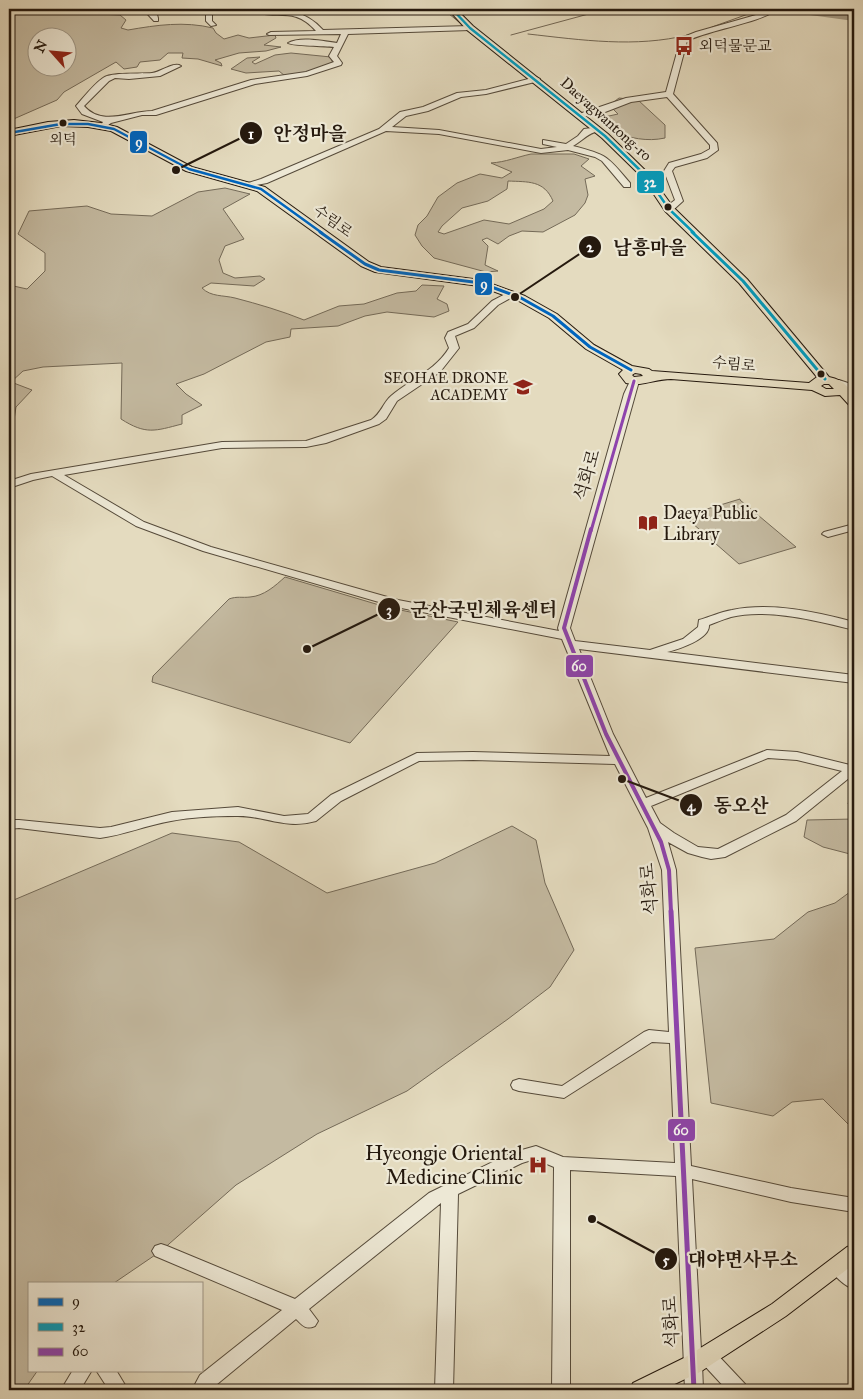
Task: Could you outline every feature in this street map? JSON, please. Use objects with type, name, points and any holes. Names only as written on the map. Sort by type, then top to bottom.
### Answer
[{"type":"main road","name":"Daeyagwantong-ro","points":[[452,9],[467,28],[536,79],[580,115],[646,176],[669,209],[743,281],[825,380]]},
{"type":"main road","name":"수림로","points":[[9,133],[56,124],[106,123],[189,169],[262,189],[365,264],[379,270],[481,283],[511,294],[541,309],[590,347],[644,381],[650,375],[671,375],[815,388],[828,393]]},
{"type":"main road","points":[[815,388],[816,382],[825,380],[845,388],[854,403]]},
{"type":"main road","points":[[828,393],[845,388]]},
{"type":"main road","points":[[828,393],[840,397],[854,408]]},
{"type":"main road","points":[[641,1390],[700,1360],[779,1310],[854,1253]]},
{"type":"street","points":[[146,9],[153,14],[156,20]]},
{"type":"street","points":[[212,24],[209,21],[209,13],[223,9]]},
{"type":"street","points":[[256,9],[265,11],[285,10],[307,16],[321,32]]},
{"type":"street","points":[[669,94],[686,38],[770,11]]},
{"type":"street","points":[[271,34],[467,28]]},
{"type":"street","points":[[177,66],[160,74],[129,77],[114,76],[106,79],[80,106],[85,112],[106,123],[142,113],[153,113],[254,82],[307,74],[338,63],[332,56],[346,32]]},
{"type":"street","points":[[292,44],[307,42],[339,45]]},
{"type":"street","points":[[246,185],[264,180],[384,129],[403,114],[425,109],[460,95],[486,92],[536,79]]},
{"type":"street","points":[[580,115],[598,112],[629,100],[669,94]]},
{"type":"street","points":[[669,94],[714,145],[714,150],[704,156],[672,165],[668,171],[679,201],[669,209]]},
{"type":"street","points":[[384,129],[439,132],[542,151],[567,148],[587,131],[596,129]]},
{"type":"street","points":[[546,142],[583,150],[605,159],[627,186]]},
{"type":"street","points":[[9,485],[32,477],[235,443],[310,444],[375,422],[385,414],[388,405],[396,397],[415,386],[444,362],[454,348],[450,334],[471,326],[495,303],[511,294]]},
{"type":"street","name":"석화로","points":[[632,375],[564,628],[619,760],[643,804],[667,860],[669,870],[682,1170],[700,1360],[694,1390]]},
{"type":"street","points":[[54,473],[140,524],[206,549],[396,603],[647,655],[854,679]]},
{"type":"street","points":[[828,534],[854,527]]},
{"type":"street","points":[[647,655],[687,642],[704,628],[703,623],[733,613],[764,612],[817,617],[854,626]]},
{"type":"street","points":[[643,804],[767,754],[797,756],[852,769]]},
{"type":"street","points":[[9,825],[19,824],[100,833],[111,832],[172,816],[238,811],[284,820],[311,818],[336,798],[417,757],[473,756],[619,760]]},
{"type":"street","points":[[652,825],[678,842],[702,854],[720,854],[791,818],[852,769]]},
{"type":"street","points":[[519,1084],[564,1092],[649,1036],[676,1038]]},
{"type":"street","points":[[201,1390],[206,1381],[435,1198],[517,1158],[536,1152],[562,1163],[682,1170],[791,1195],[854,1205]]},
{"type":"street","points":[[561,1390],[562,1163]]},
{"type":"street","points":[[444,1390],[450,1190]]},
{"type":"street","points":[[161,1251],[297,1308],[310,1321]]},
{"type":"street","points":[[837,1266],[854,1282]]},
{"type":"street","points":[[700,1360],[740,1390]]},
{"type":"street","points":[[70,1390],[82,1372]]},
{"type":"street","points":[[106,1372],[119,1390]]},
{"type":"shaded area","points":[[9,9],[99,9],[101,10],[98,14],[120,15],[126,20],[121,28],[128,30],[160,25],[202,26],[213,28],[224,39],[238,35],[249,38],[275,35],[276,38],[264,45],[281,47],[266,51],[239,53],[215,60],[221,63],[222,66],[198,59],[182,58],[183,53],[168,53],[160,60],[140,62],[137,67],[124,69],[116,62],[64,92],[57,100],[9,121]]},
{"type":"shaded area","points":[[291,53],[331,57],[333,64],[307,73],[285,76],[279,71],[246,73],[231,69],[247,58],[260,57],[252,62],[255,64],[275,55]]},
{"type":"shaded area","points":[[619,98],[638,100],[665,125],[665,138],[639,139],[613,132],[610,125],[598,115],[609,116],[618,114],[611,104]]},
{"type":"shaded area","points":[[531,154],[574,154],[589,159],[581,166],[595,176],[585,179],[588,195],[585,203],[575,215],[543,232],[522,231],[509,236],[498,244],[487,238],[482,240],[488,246],[485,265],[498,271],[486,272],[434,258],[422,246],[415,235],[418,225],[427,216],[438,197],[457,183],[480,174],[502,178],[512,172],[491,163],[507,161]],"holes":[[[508,181],[535,183],[545,189],[553,201],[544,209],[509,224],[484,220],[444,234],[438,232],[462,208],[488,201],[507,189]]]},
{"type":"shaded area","points":[[225,188],[250,194],[223,209],[244,239],[225,246],[219,260],[223,273],[235,278],[260,276],[265,279],[254,286],[211,283],[202,288],[206,291],[261,305],[304,320],[339,306],[364,304],[397,293],[416,291],[422,285],[444,286],[437,299],[447,304],[449,311],[434,317],[387,312],[365,316],[338,326],[291,329],[290,337],[266,342],[204,374],[176,384],[202,405],[182,415],[182,424],[157,430],[137,428],[121,419],[122,363],[43,367],[23,371],[11,382],[32,390],[16,407],[14,420],[9,421],[9,285],[27,289],[45,271],[45,253],[18,234],[29,211],[87,206],[111,214],[152,216],[198,192]]},
{"type":"shaded area","points":[[740,499],[796,547],[739,564],[684,516]]},
{"type":"shaded area","points":[[285,577],[386,607],[458,622],[350,743],[152,682],[153,676],[229,599],[260,595]]},
{"type":"shaded area","points":[[854,796],[854,819],[848,803]]},
{"type":"shaded area","points":[[854,819],[854,857],[850,854],[823,847],[804,837],[807,820]]},
{"type":"shaded area","points":[[512,826],[536,840],[545,883],[574,950],[550,987],[407,1091],[317,1134],[236,1185],[161,1251],[115,1282],[28,1282],[28,1372],[37,1372],[24,1390],[9,1390],[9,902],[172,833],[239,842],[327,893],[435,863]]},
{"type":"shaded area","points":[[854,889],[854,1130],[823,1099],[792,1102],[773,1116],[711,1103],[695,948],[774,939],[808,912],[835,903]]},
{"type":"waterway","points":[[443,9],[465,27]]},
{"type":"waterway","points":[[511,35],[607,9]]},
{"type":"waterway","points":[[788,9],[854,18]]},
{"type":"waterway","points":[[712,27],[751,13]]},
{"type":"waterway","points":[[528,34],[608,42],[648,41],[688,35]]},
{"type":"transit line","name":"32","points":[[452,9],[470,28],[605,136],[646,176],[669,209],[743,281],[825,379]]},
{"type":"transit line","name":"9","points":[[9,133],[35,127],[74,123],[114,129],[189,169],[261,189],[365,264],[379,270],[481,283],[521,298],[553,316],[590,347],[631,370]]},
{"type":"transit line","name":"60","points":[[634,381],[564,628],[606,734],[655,828],[666,856],[669,870],[694,1390]]},
{"type":"place","name":"외덕물문교","points":[[684,46]]},
{"type":"place","name":"외덕","points":[[63,123]]},
{"type":"place","name":"안정마을","points":[[176,170]]},
{"type":"place","name":"남흥마을","points":[[515,297]]},
{"type":"place","name":"SEOHAE DRONE ACADEMY","points":[[523,387]]},
{"type":"place","name":"Daeya Public Library","points":[[648,523]]},
{"type":"place","name":"군산국민체육센터","points":[[307,649]]},
{"type":"place","name":"동오산","points":[[622,779]]},
{"type":"place","name":"Hyeongje Oriental Medicine Clinic","points":[[538,1165]]},
{"type":"place","name":"대야면사무소","points":[[592,1219]]}]
